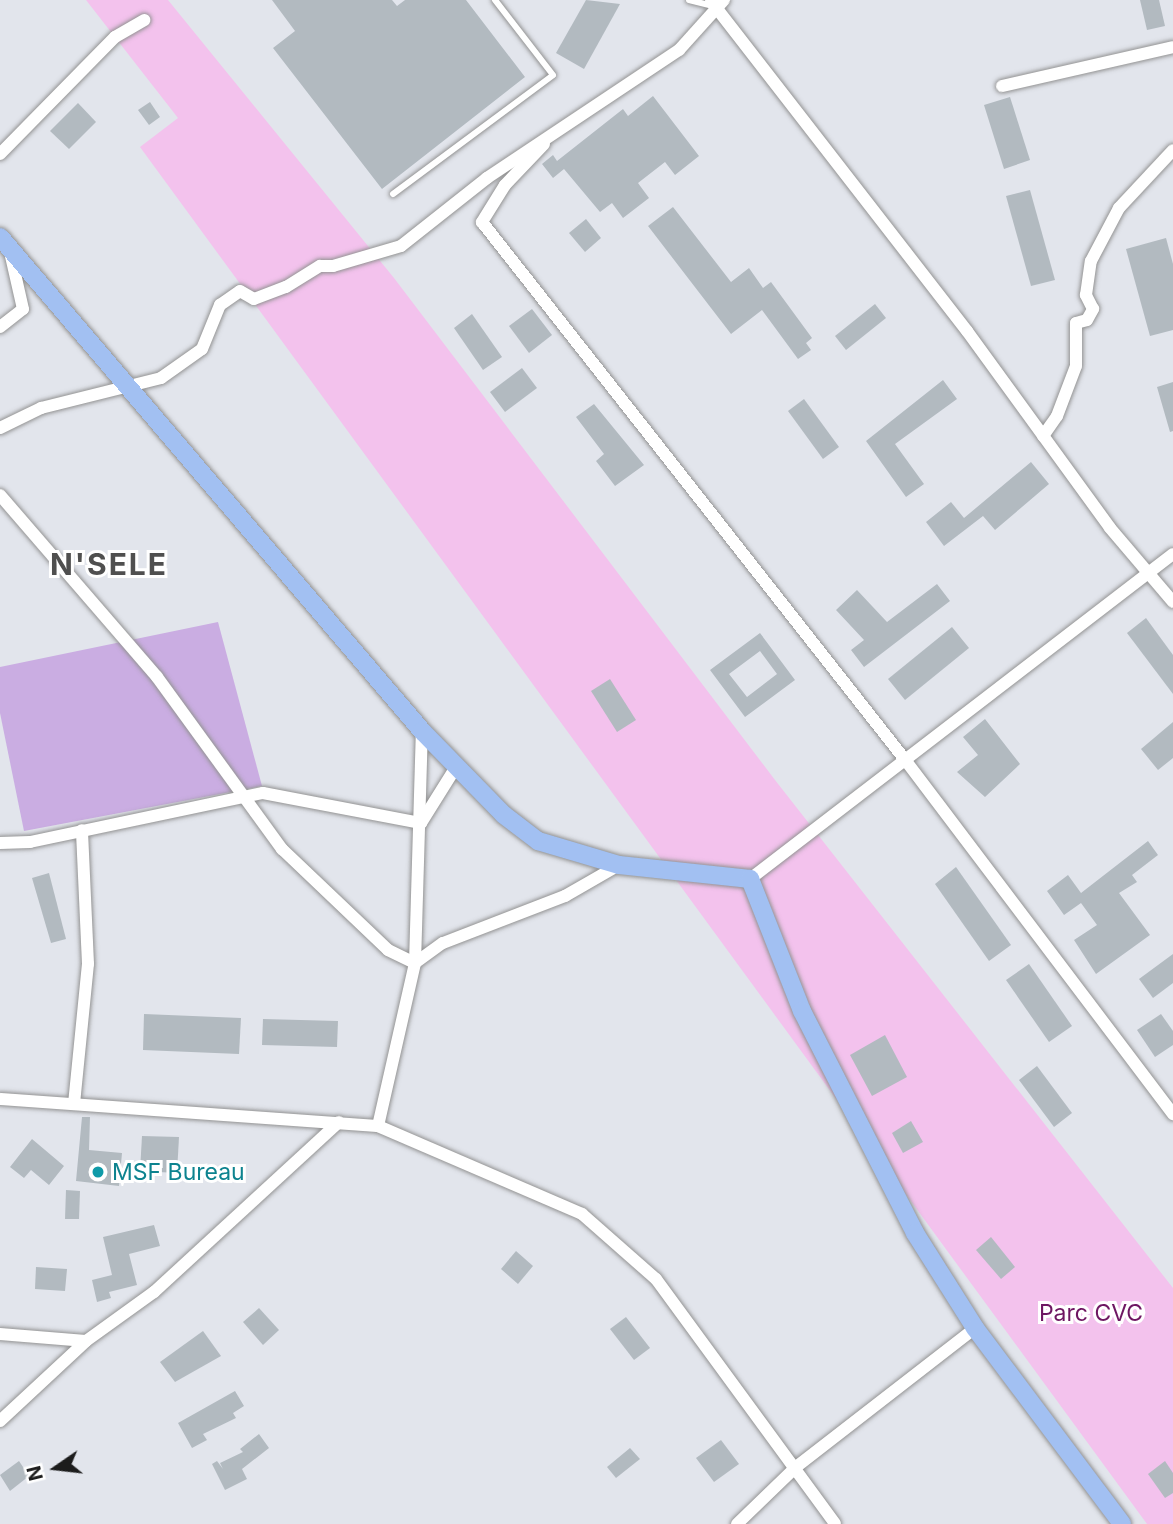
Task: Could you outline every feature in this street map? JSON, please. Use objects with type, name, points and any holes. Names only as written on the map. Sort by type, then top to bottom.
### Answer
[{"type":"main road","points":[[4,242],[127,390],[170,433],[422,731],[456,767],[538,841],[619,865],[750,879],[802,1011],[915,1233],[975,1328],[1122,1524]]},
{"type":"street","points":[[0,428],[41,408],[86,394],[127,390],[161,378],[202,349],[220,305],[240,291],[254,299],[286,287],[320,265],[333,266],[401,246],[486,178],[544,144],[679,50],[716,2],[1110,528],[1150,571],[1173,602]]},
{"type":"street","points":[[0,154],[115,37],[144,20]]},
{"type":"street","points":[[1002,86],[1173,47]]},
{"type":"street","points":[[544,144],[505,185],[482,222],[906,761],[1173,1114]]},
{"type":"street","points":[[1043,436],[1057,416],[1076,366],[1076,323],[1087,320],[1093,309],[1086,295],[1096,252],[1119,208],[1173,150]]},
{"type":"street","points":[[0,327],[23,309],[4,242]]},
{"type":"street","points":[[0,495],[157,677],[282,849],[338,907],[388,950],[415,963]]},
{"type":"street","points":[[750,879],[1173,554]]},
{"type":"street","points":[[378,1126],[415,963],[422,731]]},
{"type":"street","points":[[421,823],[456,767]]},
{"type":"street","points":[[0,842],[30,842],[263,793],[421,823]]},
{"type":"street","points":[[74,1104],[88,964],[82,830]]},
{"type":"street","points":[[415,963],[443,943],[565,896],[619,865]]},
{"type":"street","points":[[0,1099],[378,1126],[582,1214],[656,1279],[796,1467],[835,1524]]},
{"type":"street","points":[[0,1421],[86,1341],[154,1292],[339,1122]]},
{"type":"street","points":[[737,1524],[796,1467],[975,1328]]},
{"type":"street","points":[[0,1334],[86,1341]]},
{"type":"lane","points":[[393,194],[553,75],[495,0]]},
{"type":"lane","points":[[689,0],[716,2]]},
{"type":"shaded area","points":[[218,622],[262,786],[24,831],[0,713],[0,667]]},
{"type":"green space","name":"Parc CVC","points":[[86,0],[168,0],[394,278],[775,780],[1173,1288],[1173,1524],[1147,1524],[140,147],[178,118]]},
{"type":"building","points":[[272,0],[392,0],[397,6],[405,0],[466,0],[525,77],[382,189],[273,48],[295,31]]},
{"type":"building","points":[[586,0],[620,4],[584,69],[556,53]]},
{"type":"building","points":[[1140,0],[1159,0],[1165,26],[1147,30]]},
{"type":"building","points":[[653,96],[699,156],[675,175],[665,162],[638,183],[649,198],[623,218],[612,203],[600,212],[564,169],[553,178],[542,164],[553,155],[557,161],[623,109],[628,116]]},
{"type":"building","points":[[1010,97],[1030,160],[1004,169],[984,105]]},
{"type":"building","points":[[150,102],[160,117],[149,125],[138,110]]},
{"type":"building","points":[[78,103],[96,122],[69,149],[50,131]]},
{"type":"building","points":[[1030,190],[1055,280],[1031,286],[1006,196]]},
{"type":"building","points":[[673,207],[731,282],[749,268],[763,288],[771,282],[812,338],[806,343],[811,350],[798,359],[762,310],[731,334],[648,226]]},
{"type":"building","points":[[586,219],[601,238],[585,252],[569,233]]},
{"type":"building","points":[[1166,238],[1173,264],[1173,330],[1150,336],[1126,249]]},
{"type":"building","points":[[875,304],[886,318],[846,350],[835,336]]},
{"type":"building","points":[[532,309],[552,335],[529,353],[509,326]]},
{"type":"building","points":[[472,314],[502,357],[483,370],[454,328]]},
{"type":"building","points":[[522,368],[537,388],[505,412],[490,392]]},
{"type":"building","points":[[943,380],[957,399],[895,444],[924,484],[906,497],[866,441]]},
{"type":"building","points":[[1173,382],[1173,431],[1170,432],[1157,387]]},
{"type":"building","points":[[804,399],[839,447],[823,459],[788,411]]},
{"type":"building","points":[[594,404],[644,465],[615,486],[596,461],[604,454],[576,417]]},
{"type":"building","points":[[1031,462],[1049,484],[995,530],[983,516],[944,546],[926,522],[951,502],[964,518]]},
{"type":"building","points":[[937,584],[950,601],[864,667],[851,650],[864,640],[836,610],[857,590],[887,622]]},
{"type":"building","points":[[1146,618],[1173,655],[1173,694],[1127,633]]},
{"type":"building","points":[[952,627],[969,648],[905,700],[888,679]]},
{"type":"building","points":[[760,633],[795,680],[745,717],[710,670]],"holes":[[[760,651],[777,674],[747,697],[729,674]]]},
{"type":"building","points":[[610,679],[636,720],[617,732],[591,691]]},
{"type":"building","points":[[985,719],[1020,764],[985,797],[957,772],[978,755],[963,737]]},
{"type":"building","points":[[1173,722],[1173,758],[1158,770],[1141,749]]},
{"type":"building","points":[[1148,841],[1158,855],[1132,875],[1137,882],[1119,893],[1150,935],[1096,974],[1074,940],[1097,925],[1081,903],[1064,915],[1047,891],[1068,875],[1081,893]]},
{"type":"building","points":[[956,867],[1011,945],[989,961],[935,884]]},
{"type":"building","points":[[49,873],[66,939],[51,943],[32,878]]},
{"type":"building","points":[[1173,954],[1173,983],[1153,998],[1139,979]]},
{"type":"building","points":[[1029,964],[1072,1026],[1049,1042],[1006,980]]},
{"type":"building","points":[[144,1014],[241,1018],[239,1054],[143,1050]]},
{"type":"building","points":[[1161,1014],[1173,1031],[1173,1045],[1155,1057],[1137,1030]]},
{"type":"building","points":[[263,1019],[338,1021],[337,1047],[262,1045]]},
{"type":"building","points":[[885,1035],[907,1077],[872,1096],[850,1055]]},
{"type":"building","points":[[1037,1066],[1072,1113],[1054,1127],[1019,1080]]},
{"type":"building","name":"MSF Bureau","points":[[82,1117],[90,1117],[89,1150],[122,1153],[119,1186],[76,1181]]},
{"type":"building","points":[[911,1121],[923,1142],[903,1153],[892,1133]]},
{"type":"building","points":[[142,1136],[179,1137],[177,1173],[140,1171]]},
{"type":"building","points":[[32,1139],[64,1166],[49,1185],[31,1170],[24,1178],[10,1167]]},
{"type":"building","points":[[66,1190],[80,1191],[79,1219],[65,1219]]},
{"type":"building","points":[[154,1225],[160,1246],[129,1254],[137,1285],[109,1292],[111,1298],[97,1302],[92,1280],[112,1275],[103,1237]]},
{"type":"building","points":[[991,1237],[1015,1267],[1001,1279],[976,1250]]},
{"type":"building","points":[[516,1251],[533,1266],[518,1284],[501,1269]]},
{"type":"building","points":[[36,1267],[67,1269],[65,1291],[35,1289]]},
{"type":"building","points":[[259,1308],[279,1330],[263,1345],[243,1322]]},
{"type":"building","points":[[626,1317],[650,1348],[634,1360],[610,1329]]},
{"type":"building","points":[[203,1331],[221,1356],[175,1382],[160,1362]]},
{"type":"building","points":[[235,1391],[244,1406],[233,1413],[236,1418],[203,1434],[207,1440],[192,1448],[178,1423]]},
{"type":"building","points":[[259,1434],[269,1448],[242,1469],[247,1479],[225,1490],[212,1464],[217,1461],[223,1469],[220,1463],[243,1452],[240,1449]]},
{"type":"building","points":[[721,1440],[739,1464],[714,1482],[696,1458]]},
{"type":"building","points":[[630,1448],[640,1459],[616,1478],[607,1467]]},
{"type":"building","points":[[19,1461],[29,1476],[10,1491],[0,1475]]},
{"type":"building","points":[[1165,1461],[1173,1473],[1173,1493],[1165,1498],[1148,1474]]},
{"type":"place","name":"MSF Bureau","points":[[98,1172]]},
{"type":"district","name":"N'SELE","points":[[109,564]]}]
